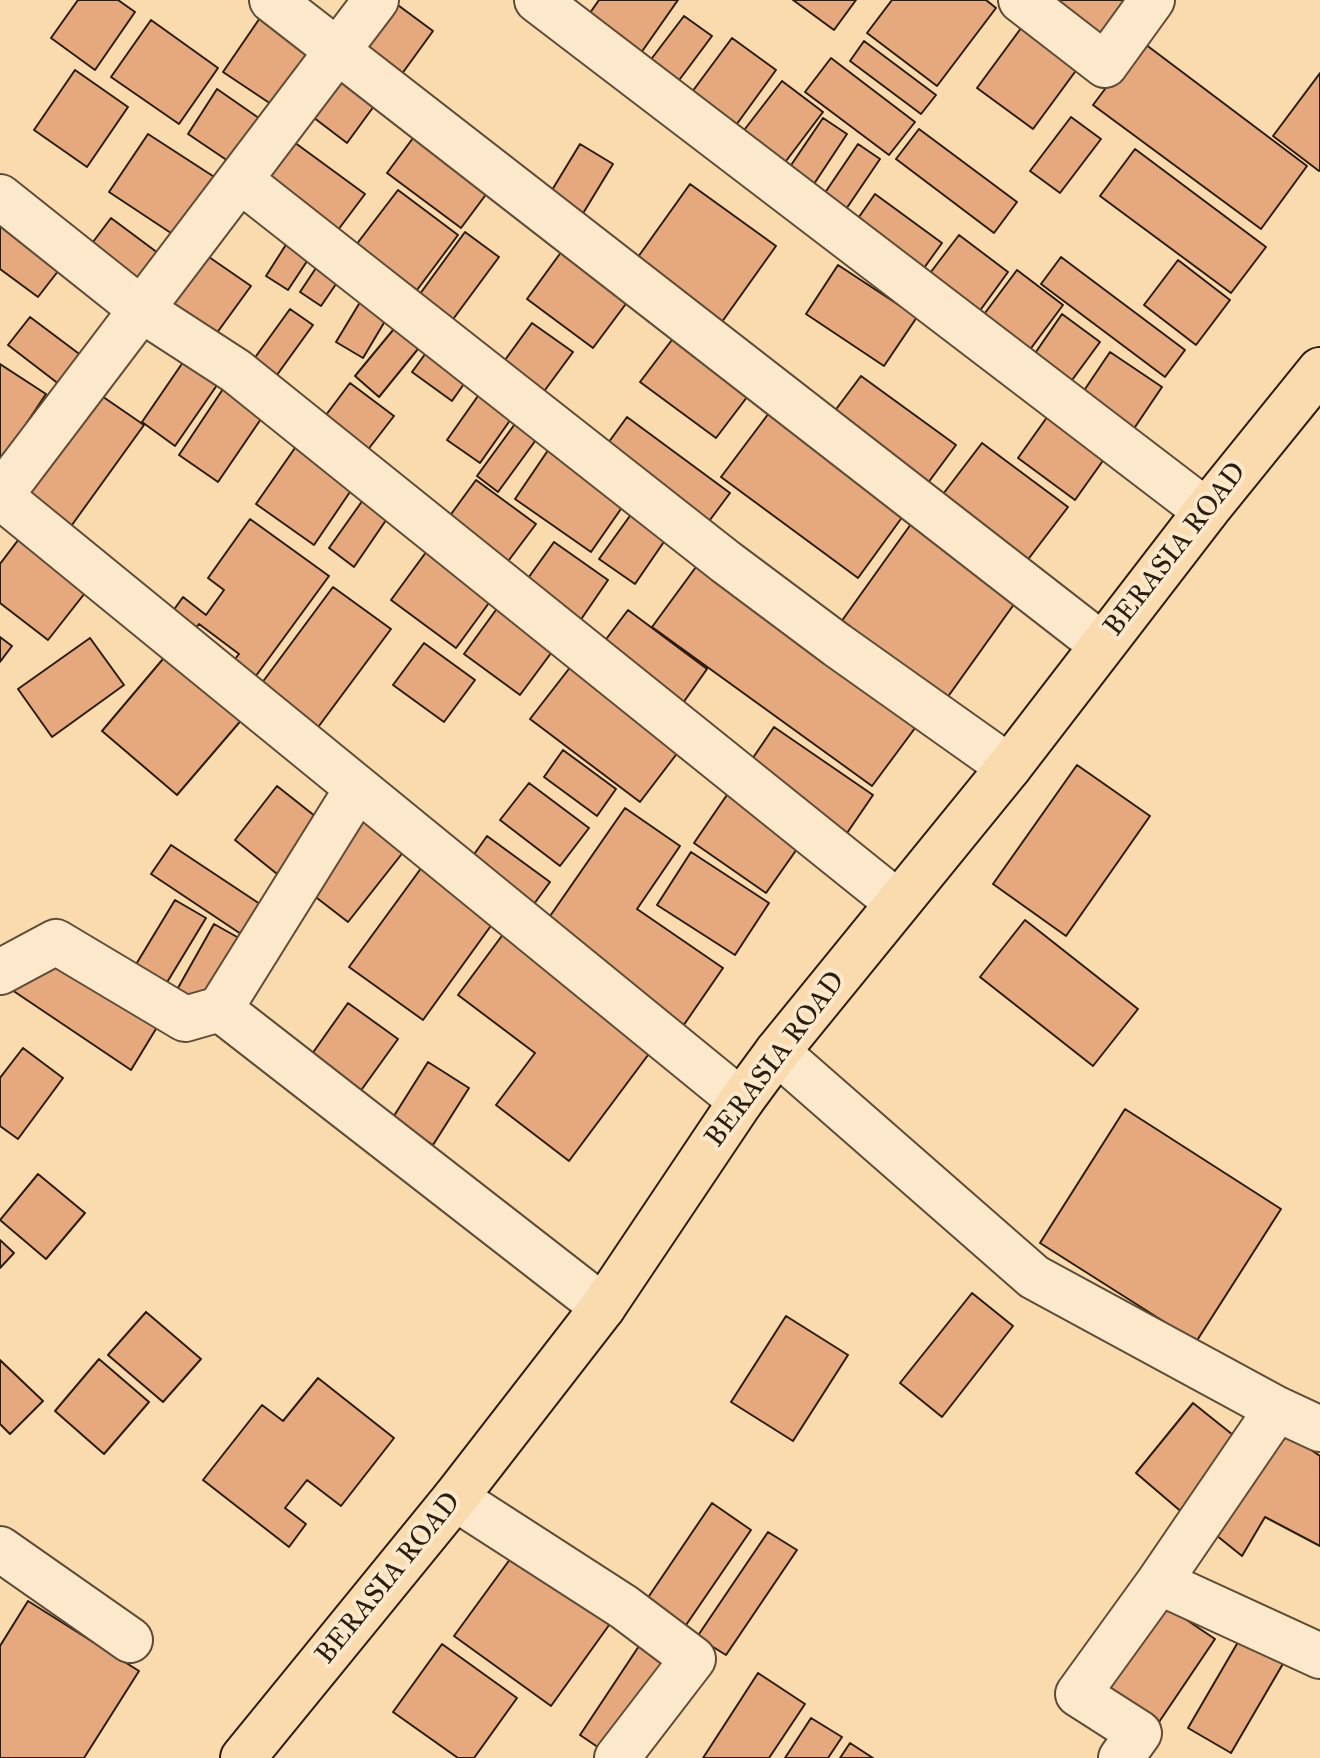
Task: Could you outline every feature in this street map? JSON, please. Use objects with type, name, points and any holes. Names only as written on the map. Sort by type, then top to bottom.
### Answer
[{"type":"main road","name":"BERASIA ROAD","points":[[243,1758],[455,1498],[603,1307],[777,1052],[1009,767],[1206,511],[1320,370]]},
{"type":"street","points":[[272,0],[1102,645]]},
{"type":"street","points":[[376,0],[0,496],[741,1101]]},
{"type":"street","points":[[537,0],[1206,511]]},
{"type":"street","points":[[1021,0],[1105,65],[1152,0]]},
{"type":"street","points":[[240,180],[726,562],[1009,767]]},
{"type":"street","points":[[0,197],[142,310],[236,371],[898,903]]},
{"type":"street","points":[[0,972],[56,942],[185,1019],[220,1009],[357,789]]},
{"type":"street","points":[[220,1009],[603,1307]]},
{"type":"street","points":[[777,1052],[1034,1277],[1277,1409],[1320,1429]]},
{"type":"street","points":[[1121,1758],[1139,1733],[1078,1694],[1277,1409]]},
{"type":"street","points":[[455,1498],[624,1607],[693,1659],[617,1758]]},
{"type":"street","points":[[0,1549],[130,1640]]},
{"type":"street","points":[[1159,1582],[1320,1656]]},
{"type":"building","points":[[78,0],[118,0],[135,12],[95,70],[51,38]]},
{"type":"building","points":[[391,0],[433,31],[396,82],[351,50]]},
{"type":"building","points":[[599,0],[678,0],[636,60],[583,23]]},
{"type":"building","points":[[793,0],[856,0],[834,30]]},
{"type":"building","points":[[892,0],[986,0],[996,8],[937,86],[867,33]]},
{"type":"building","points":[[1028,0],[1138,0],[1099,53]]},
{"type":"building","points":[[264,12],[314,47],[274,106],[223,72]]},
{"type":"building","points":[[684,16],[712,36],[674,87],[646,66]]},
{"type":"building","points":[[151,20],[218,68],[179,124],[111,77]]},
{"type":"building","points":[[1027,20],[1083,61],[1033,129],[977,88]]},
{"type":"building","points":[[732,38],[776,70],[734,128],[689,96]]},
{"type":"building","points":[[864,41],[936,95],[921,114],[850,61]]},
{"type":"building","points":[[1141,41],[1307,166],[1261,229],[1093,105]]},
{"type":"building","points":[[831,58],[915,122],[889,155],[805,92]]},
{"type":"building","points":[[344,60],[385,91],[347,143],[305,111]]},
{"type":"building","points":[[75,70],[128,107],[87,167],[34,130]]},
{"type":"building","points":[[1320,73],[1320,170],[1319,171],[1273,136]]},
{"type":"building","points":[[782,81],[823,112],[780,169],[738,138]]},
{"type":"building","points":[[217,89],[266,123],[237,167],[188,134]]},
{"type":"building","points":[[1071,117],[1101,139],[1060,193],[1030,171]]},
{"type":"building","points":[[823,118],[847,134],[808,193],[783,177]]},
{"type":"building","points":[[422,126],[496,181],[461,228],[387,173]]},
{"type":"building","points":[[919,129],[1017,202],[994,233],[896,159]]},
{"type":"building","points":[[148,134],[219,180],[180,239],[109,192]]},
{"type":"building","points":[[283,134],[365,194],[329,242],[247,182]]},
{"type":"building","points":[[580,144],[613,164],[582,215],[549,195]]},
{"type":"building","points":[[858,144],[880,159],[838,221],[816,206]]},
{"type":"building","points":[[1135,149],[1266,247],[1231,293],[1100,196]]},
{"type":"building","points":[[690,184],[776,246],[719,326],[633,264]]},
{"type":"building","points":[[398,190],[458,235],[417,290],[356,245]]},
{"type":"building","points":[[875,194],[942,243],[919,275],[852,227]]},
{"type":"building","points":[[111,218],[162,256],[138,288],[87,250]]},
{"type":"building","points":[[0,225],[69,257],[38,297],[0,269]]},
{"type":"building","points":[[294,232],[317,246],[288,290],[266,276]]},
{"type":"building","points":[[465,232],[499,257],[451,322],[417,298]]},
{"type":"building","points":[[959,235],[1008,272],[971,323],[921,285]]},
{"type":"building","points":[[567,244],[634,293],[593,348],[527,299]]},
{"type":"building","points":[[193,246],[251,286],[211,341],[155,302]]},
{"type":"building","points":[[326,253],[347,268],[321,306],[300,292]]},
{"type":"building","points":[[1061,257],[1185,350],[1165,377],[1041,284]]},
{"type":"building","points":[[1178,260],[1230,300],[1196,345],[1144,305]]},
{"type":"building","points":[[838,265],[917,317],[884,366],[806,314]]},
{"type":"building","points":[[1017,270],[1063,305],[1026,355],[979,321]]},
{"type":"building","points":[[368,289],[394,306],[363,358],[336,342]]},
{"type":"building","points":[[290,309],[313,325],[269,386],[246,370]]},
{"type":"building","points":[[1062,314],[1100,342],[1064,391],[1027,365]]},
{"type":"building","points":[[30,317],[86,359],[64,388],[8,345]]},
{"type":"building","points":[[532,323],[573,352],[534,405],[494,375]]},
{"type":"building","points":[[398,324],[422,344],[379,397],[355,376]]},
{"type":"building","points":[[684,324],[760,380],[716,438],[640,382]]},
{"type":"building","points":[[434,342],[473,371],[452,401],[412,372]]},
{"type":"building","points":[[190,352],[224,375],[175,446],[142,422]]},
{"type":"building","points":[[1110,352],[1162,387],[1131,433],[1079,398]]},
{"type":"building","points":[[0,364],[46,394],[0,463]]},
{"type":"building","points":[[861,376],[956,445],[922,491],[828,420]]},
{"type":"building","points":[[350,383],[394,416],[363,456],[320,423]]},
{"type":"building","points":[[225,386],[265,413],[218,482],[179,455]]},
{"type":"building","points":[[485,386],[518,409],[480,463],[447,440]]},
{"type":"building","points":[[96,392],[144,425],[64,536],[16,502]]},
{"type":"building","points":[[775,405],[911,505],[858,578],[721,477]]},
{"type":"building","points":[[1050,413],[1107,455],[1075,500],[1018,458]]},
{"type":"building","points":[[520,417],[541,433],[498,492],[477,476]]},
{"type":"building","points":[[627,417],[730,493],[701,532],[598,457]]},
{"type":"building","points":[[555,440],[632,493],[591,552],[515,499]]},
{"type":"building","points":[[982,443],[1068,507],[1023,566],[937,502]]},
{"type":"building","points":[[297,445],[354,486],[314,545],[256,504]]},
{"type":"building","points":[[476,480],[536,524],[497,576],[438,532]]},
{"type":"building","points":[[370,490],[395,507],[354,567],[329,548]]},
{"type":"building","points":[[637,506],[672,530],[635,584],[599,559]]},
{"type":"building","points":[[916,517],[1022,593],[942,705],[836,629]]},
{"type":"building","points":[[250,519],[329,576],[250,684],[228,668],[239,654],[199,624],[188,638],[165,622],[183,597],[206,615],[224,590],[208,578]]},
{"type":"building","points":[[28,527],[96,579],[48,640],[0,603],[0,564]]},
{"type":"building","points":[[554,542],[608,580],[571,634],[516,595]]},
{"type":"building","points":[[432,544],[497,592],[456,648],[391,600]]},
{"type":"building","points":[[704,556],[924,716],[872,786],[652,627]]},
{"type":"building","points":[[333,587],[391,629],[310,738],[253,695]]},
{"type":"building","points":[[501,603],[557,645],[520,695],[464,654]]},
{"type":"building","points":[[628,610],[707,669],[678,710],[598,650]]},
{"type":"building","points":[[0,637],[12,646],[0,662]]},
{"type":"building","points":[[90,638],[124,685],[52,737],[18,689]]},
{"type":"building","points":[[424,643],[475,680],[444,722],[393,685]]},
{"type":"building","points":[[168,653],[244,717],[177,795],[102,731]]},
{"type":"building","points":[[575,661],[685,743],[640,802],[530,719]]},
{"type":"building","points":[[774,727],[873,795],[845,836],[746,768]]},
{"type":"building","points":[[563,750],[616,789],[597,816],[544,777]]},
{"type":"building","points":[[1077,765],[1150,816],[1066,936],[993,884]]},
{"type":"building","points":[[529,783],[589,828],[560,866],[500,820]]},
{"type":"building","points":[[277,786],[330,828],[287,882],[235,840]]},
{"type":"building","points":[[731,789],[804,839],[766,893],[694,843]]},
{"type":"building","points":[[369,807],[412,841],[348,922],[304,888]]},
{"type":"building","points":[[625,808],[680,846],[637,909],[723,968],[681,1029],[539,932]]},
{"type":"building","points":[[487,836],[550,882],[526,915],[463,870]]},
{"type":"building","points":[[171,845],[263,906],[244,936],[151,874]]},
{"type":"building","points":[[691,852],[769,903],[735,955],[657,905]]},
{"type":"building","points":[[430,856],[503,909],[423,1020],[349,967]]},
{"type":"building","points":[[175,900],[206,918],[163,989],[132,971]]},
{"type":"building","points":[[1025,920],[1138,1009],[1093,1066],[980,977]]},
{"type":"building","points":[[214,924],[246,942],[206,1012],[174,995]]},
{"type":"building","points":[[507,929],[657,1043],[569,1161],[496,1105],[535,1053],[458,995]]},
{"type":"building","points":[[58,956],[162,1019],[131,1070],[12,990]]},
{"type":"building","points":[[348,1003],[398,1039],[357,1096],[307,1061]]},
{"type":"building","points":[[23,1048],[63,1078],[18,1139],[0,1126],[0,1078]]},
{"type":"building","points":[[428,1062],[469,1088],[433,1145],[392,1119]]},
{"type":"building","points":[[1125,1109],[1281,1209],[1196,1342],[1040,1243]]},
{"type":"building","points":[[38,1174],[85,1213],[46,1259],[0,1220]]},
{"type":"building","points":[[0,1240],[14,1253],[0,1268]]},
{"type":"building","points":[[972,1293],[1013,1326],[942,1417],[900,1383]]},
{"type":"building","points":[[146,1312],[201,1359],[163,1402],[108,1355]]},
{"type":"building","points":[[786,1316],[848,1355],[793,1441],[731,1402]]},
{"type":"building","points":[[99,1359],[149,1402],[104,1454],[55,1411]]},
{"type":"building","points":[[0,1360],[43,1401],[10,1434],[0,1424]]},
{"type":"building","points":[[318,1378],[394,1438],[341,1506],[307,1480],[285,1508],[306,1524],[289,1547],[203,1480],[262,1405],[283,1421]]},
{"type":"building","points":[[1193,1403],[1243,1443],[1184,1514],[1136,1473]]},
{"type":"building","points":[[1279,1428],[1320,1456],[1320,1546],[1265,1517],[1242,1556],[1211,1531]]},
{"type":"building","points":[[712,1503],[751,1530],[684,1628],[645,1602]]},
{"type":"building","points":[[768,1532],[797,1550],[726,1655],[697,1637]]},
{"type":"building","points":[[516,1551],[612,1621],[551,1706],[454,1636]]},
{"type":"building","points":[[1157,1600],[1215,1639],[1155,1728],[1096,1687]]},
{"type":"building","points":[[28,1601],[139,1671],[84,1758],[0,1758],[0,1646]]},
{"type":"building","points":[[1241,1637],[1284,1662],[1231,1753],[1188,1728]]},
{"type":"building","points":[[641,1643],[672,1664],[611,1756],[580,1735]]},
{"type":"building","points":[[442,1644],[517,1698],[474,1758],[458,1758],[393,1712]]},
{"type":"building","points":[[758,1673],[805,1704],[769,1758],[703,1758]]},
{"type":"building","points":[[811,1718],[842,1737],[828,1758],[785,1758]]},
{"type":"building","points":[[850,1743],[873,1758],[840,1758]]}]
